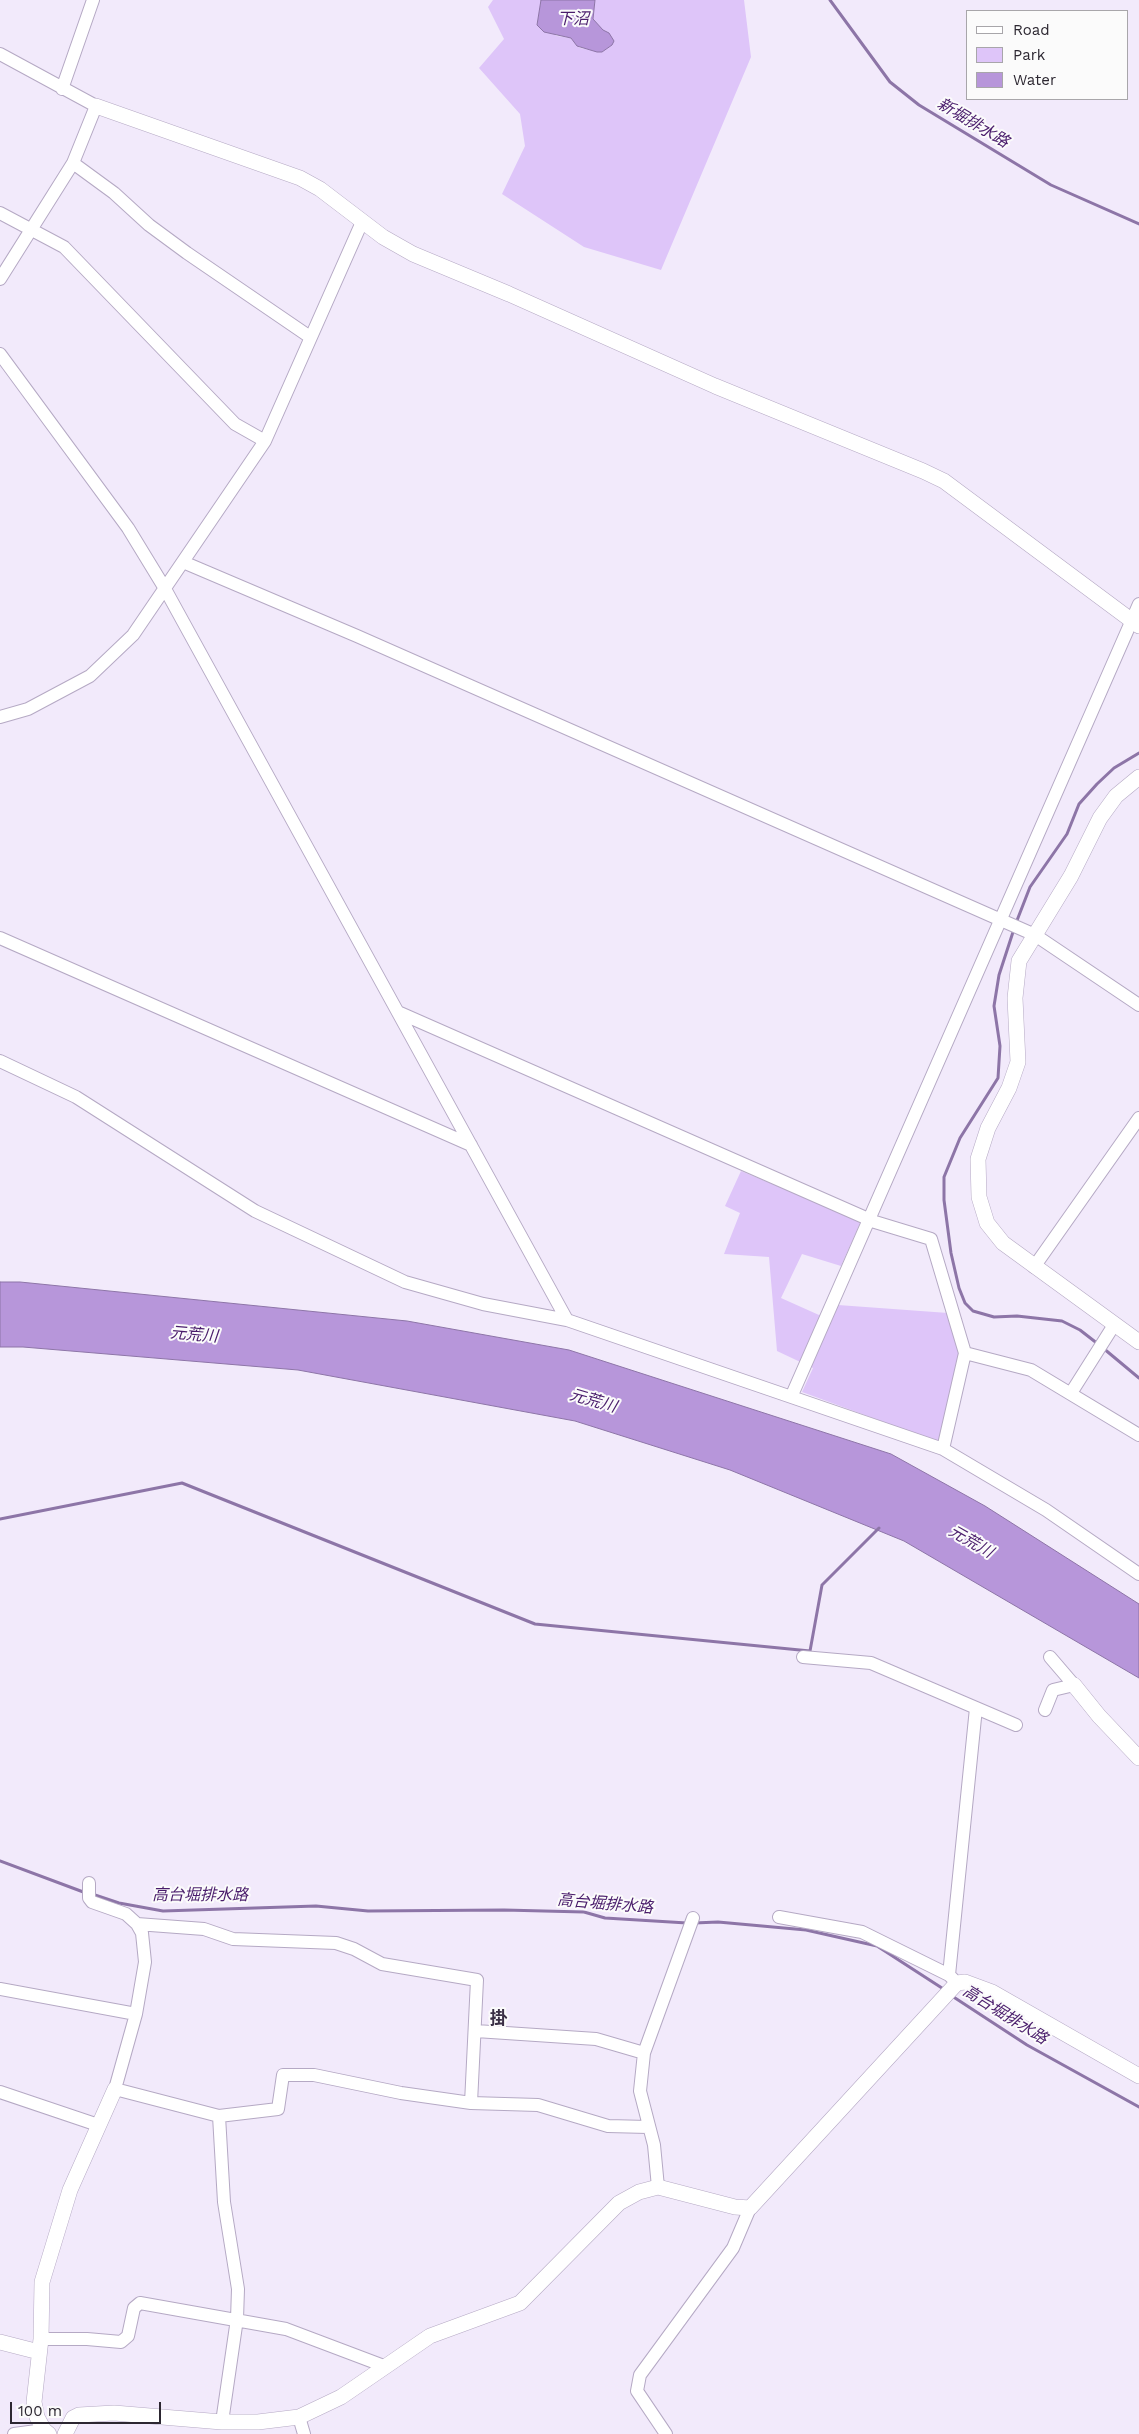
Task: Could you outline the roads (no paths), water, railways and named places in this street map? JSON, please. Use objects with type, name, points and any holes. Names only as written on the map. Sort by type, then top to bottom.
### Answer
[{"type":"street","points":[[62,89],[93,0]]},
{"type":"street","points":[[0,54],[96,106],[300,178],[320,189],[383,238],[414,254],[509,294],[715,386],[923,470],[944,481],[1135,624]]},
{"type":"street","points":[[0,279],[73,164],[96,106]]},
{"type":"street","points":[[73,164],[114,193],[149,225],[187,253],[310,337]]},
{"type":"street","points":[[0,213],[32,228],[64,247],[78,259],[235,424],[265,441]]},
{"type":"street","points":[[0,717],[28,710],[90,676],[134,635],[164,587],[265,441],[362,222]]},
{"type":"street","points":[[0,354],[128,528],[164,587],[400,1013],[567,1320]]},
{"type":"street","points":[[183,562],[366,640],[1001,922],[1035,935],[1139,1005]]},
{"type":"street","points":[[792,1396],[1135,624],[1139,604]]},
{"type":"street","points":[[1139,777],[1116,796],[1100,818],[1071,876],[1019,961],[1015,998],[1018,1062],[1009,1088],[988,1128],[978,1159],[979,1197],[987,1223],[1003,1243],[1139,1342]]},
{"type":"street","points":[[0,938],[471,1145]]},
{"type":"street","points":[[400,1013],[870,1219],[931,1239],[965,1353],[943,1449]]},
{"type":"street","points":[[0,1061],[76,1097],[255,1211],[405,1282],[482,1304],[567,1320],[943,1449],[1046,1510],[1139,1574]]},
{"type":"street","points":[[1034,1266],[1139,1118]]},
{"type":"street","points":[[1071,1393],[1114,1325]]},
{"type":"street","points":[[965,1353],[1031,1370],[1139,1435]]},
{"type":"street","points":[[803,1657],[871,1663],[1016,1725]]},
{"type":"street","points":[[1050,1657],[1099,1716],[1139,1758]]},
{"type":"street","points":[[1045,1710],[1053,1690],[1074,1685]]},
{"type":"street","points":[[660,2431],[637,2391],[640,2375],[733,2248],[750,2208],[953,1979],[976,1708]]},
{"type":"street","points":[[14,2434],[46,2432],[37,2417],[34,2402],[40,2345],[42,2282],[70,2190],[115,2088],[136,2014],[145,1962],[142,1933],[137,1924],[126,1914],[92,1902],[89,1898],[89,1884]]},
{"type":"street","points":[[779,1917],[862,1932],[953,1979],[992,1992],[1139,2076]]},
{"type":"street","points":[[658,2188],[654,2145],[640,2090],[644,2053],[693,1918]]},
{"type":"street","points":[[137,1924],[204,1928],[234,1939],[336,1943],[354,1949],[382,1964],[477,1980],[476,2031],[471,2102]]},
{"type":"street","points":[[0,1989],[136,2014]]},
{"type":"street","points":[[476,2031],[596,2038],[644,2053]]},
{"type":"street","points":[[115,2088],[220,2116],[278,2109],[283,2075],[314,2075],[400,2093],[471,2102],[538,2104],[608,2126],[648,2127]]},
{"type":"street","points":[[0,2092],[98,2125]]},
{"type":"street","points":[[220,2116],[224,2202],[238,2289],[237,2319],[222,2422]]},
{"type":"street","points":[[65,2434],[73,2418],[79,2415],[114,2412],[222,2422],[258,2422],[299,2417],[341,2397],[430,2336],[520,2303],[619,2203],[639,2192],[658,2188],[735,2207],[750,2208]]},
{"type":"street","points":[[0,2342],[40,2345],[87,2338],[121,2342],[128,2336],[134,2308],[140,2303],[286,2329],[384,2366]]},
{"type":"street","points":[[299,2417],[304,2434]]},
{"type":"water","name":"下沼","points":[[541,0],[595,0],[593,19],[603,30],[609,33],[614,41],[612,45],[602,52],[597,52],[577,46],[571,38],[544,32],[537,25]]},
{"type":"water","name":"元荒川","points":[[0,1282],[20,1282],[407,1321],[569,1350],[891,1454],[985,1506],[1139,1604],[1139,1678],[904,1541],[730,1470],[575,1421],[298,1370],[23,1347],[0,1347]]},
{"type":"waterway","name":"新堀排水路","points":[[830,0],[890,82],[919,105],[1051,185],[1139,224]]},
{"type":"waterway","points":[[1016,923],[1030,887],[1067,834],[1079,804],[1114,768],[1139,753]]},
{"type":"waterway","points":[[1014,929],[999,975],[994,1006],[1000,1046],[998,1078],[960,1138],[944,1177],[944,1200],[951,1253],[959,1288],[965,1303],[973,1311],[994,1317],[1017,1316],[1062,1321],[1080,1330],[1098,1344]]},
{"type":"waterway","points":[[1103,1348],[1139,1378]]},
{"type":"waterway","points":[[0,1519],[182,1483],[535,1624],[810,1651],[822,1585],[879,1528]]},
{"type":"waterway","name":"高台堀排水路","points":[[0,1861],[86,1893]]},
{"type":"waterway","name":"高台堀排水路","points":[[92,1894],[119,1903],[163,1911],[316,1906],[368,1911],[504,1910],[584,1912],[605,1918],[687,1923]]},
{"type":"waterway","name":"高台堀排水路","points":[[694,1923],[718,1922],[806,1930],[877,1946],[945,1990]]},
{"type":"waterway","name":"高台堀排水路","points":[[952,1996],[1027,2045],[1139,2107]]},
{"type":"district","name":"掛","points":[[499,2019]]}]
